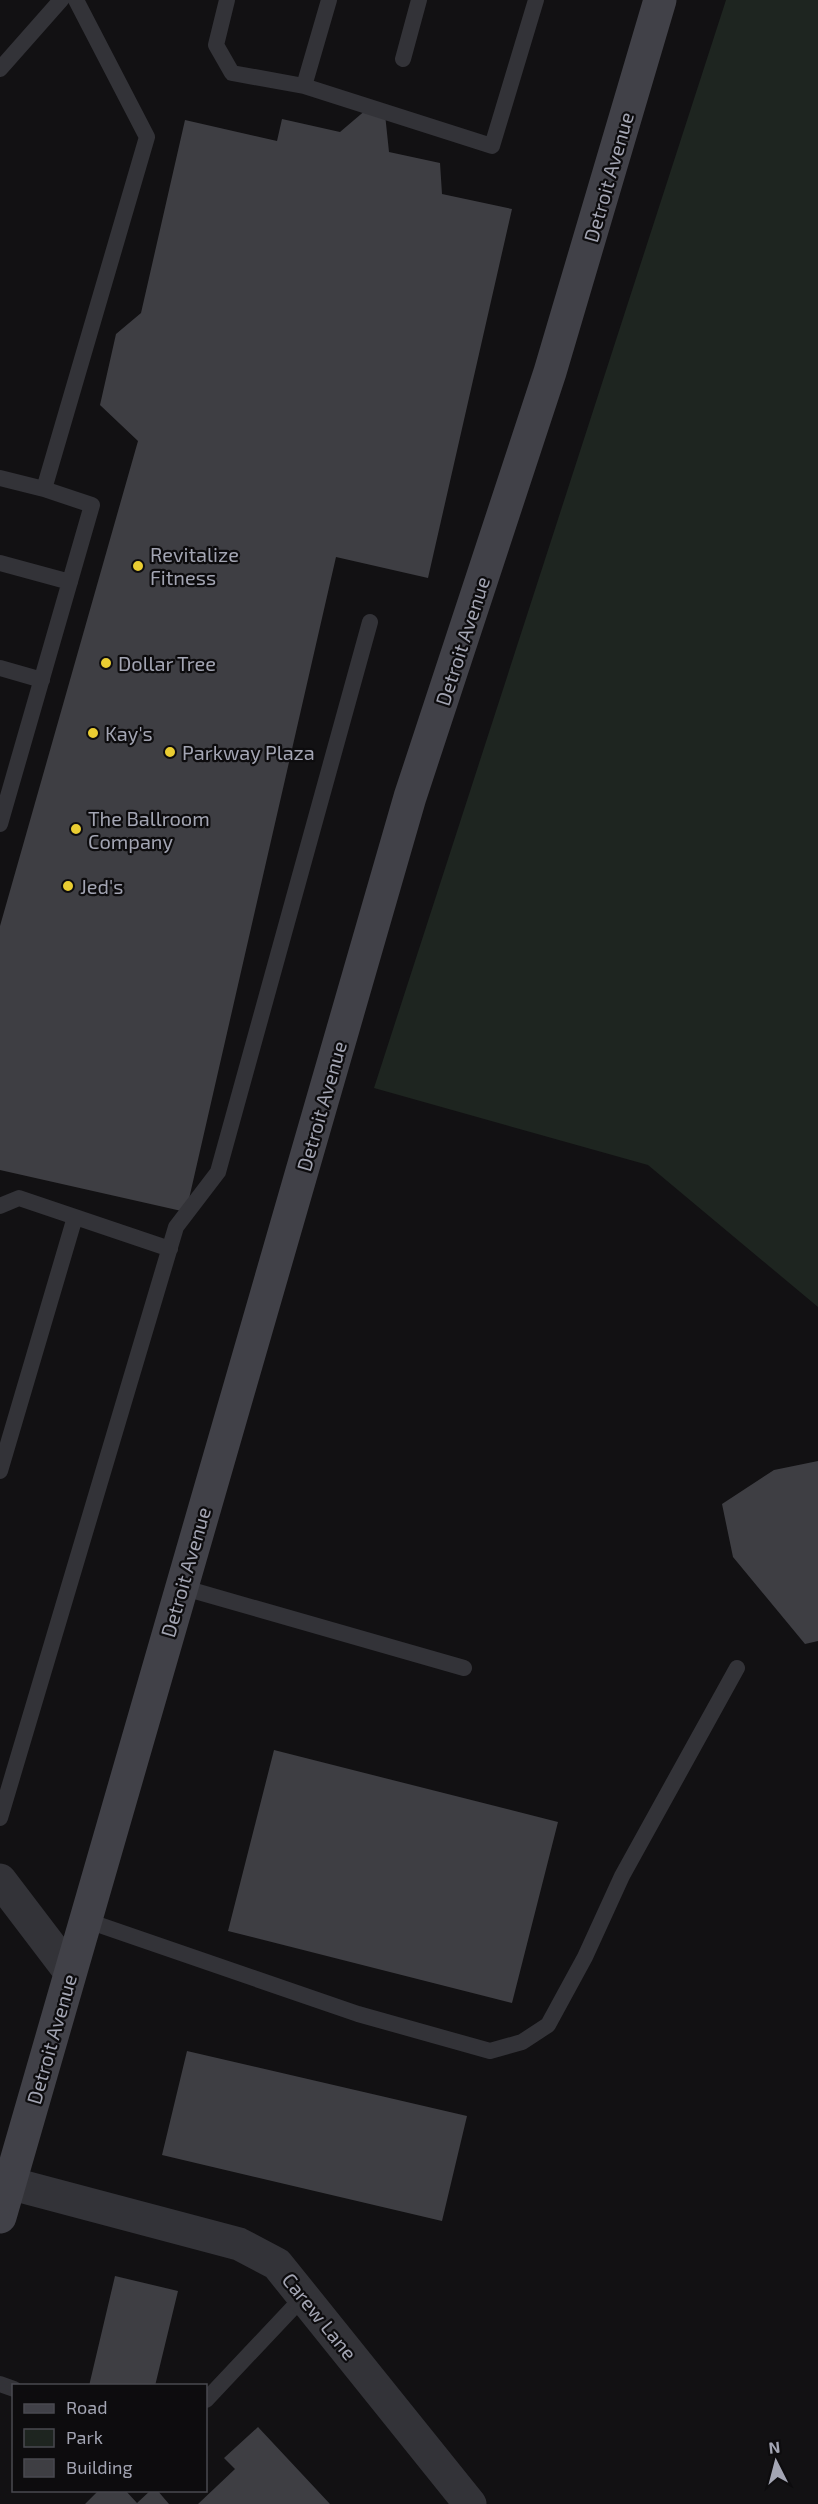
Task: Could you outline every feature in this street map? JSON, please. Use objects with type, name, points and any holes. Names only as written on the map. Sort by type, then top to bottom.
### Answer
[{"type":"street","name":"Detroit Avenue","points":[[0,2217],[407,808],[550,372],[660,0]]},
{"type":"street","points":[[0,1880],[70,1972]]},
{"type":"street","name":"Carew Lane","points":[[9,2183],[239,2244],[277,2264],[470,2504]]},
{"type":"lane","points":[[0,69],[61,0]]},
{"type":"lane","points":[[44,489],[147,137],[76,0]]},
{"type":"lane","points":[[227,0],[216,45],[232,73],[304,86],[492,146],[536,0]]},
{"type":"lane","points":[[304,86],[329,0]]},
{"type":"lane","points":[[403,59],[419,0]]},
{"type":"lane","points":[[0,478],[44,489],[92,505],[42,680],[7,776],[0,824]]},
{"type":"lane","points":[[0,563],[70,582]]},
{"type":"lane","points":[[0,1818],[176,1227],[218,1172],[370,622]]},
{"type":"lane","points":[[0,668],[42,680]]},
{"type":"lane","points":[[0,1206],[20,1198],[170,1249]]},
{"type":"lane","points":[[0,1471],[75,1217]]},
{"type":"lane","points":[[181,1587],[464,1668]]},
{"type":"lane","points":[[85,1920],[358,2014],[490,2051],[522,2042],[548,2025],[585,1957],[622,1876],[737,1668]]},
{"type":"lane","points":[[207,2399],[304,2296]]},
{"type":"green space","points":[[726,0],[818,0],[818,1307],[648,1165],[374,1088]]},
{"type":"building","name":"Parkway Plaza","points":[[367,109],[385,114],[389,152],[440,163],[442,194],[512,209],[428,578],[336,557],[186,1212],[0,1170],[0,926],[138,441],[100,405],[116,334],[141,313],[185,120],[277,141],[282,119],[340,132]]},
{"type":"building","points":[[818,1461],[818,1641],[805,1644],[733,1557],[722,1504],[774,1470]]},
{"type":"building","points":[[274,1750],[558,1822],[512,2003],[228,1931]]},
{"type":"building","points":[[187,2051],[467,2116],[442,2221],[162,2155]]},
{"type":"building","points":[[115,2276],[178,2291],[155,2384],[89,2384]]},
{"type":"building","points":[[258,2427],[330,2504],[198,2504],[235,2469],[224,2458]]},
{"type":"building","points":[[97,2492],[127,2492],[137,2503],[149,2492],[159,2492],[169,2504],[85,2504]]},
{"type":"place","name":"Revitalize Fitness","points":[[138,566]]},
{"type":"place","name":"Dollar Tree","points":[[106,663]]},
{"type":"place","name":"Kay's","points":[[93,733]]},
{"type":"place","name":"Parkway Plaza","points":[[170,752]]},
{"type":"place","name":"The Ballroom Company","points":[[76,829]]},
{"type":"place","name":"Jed's","points":[[68,886]]}]
